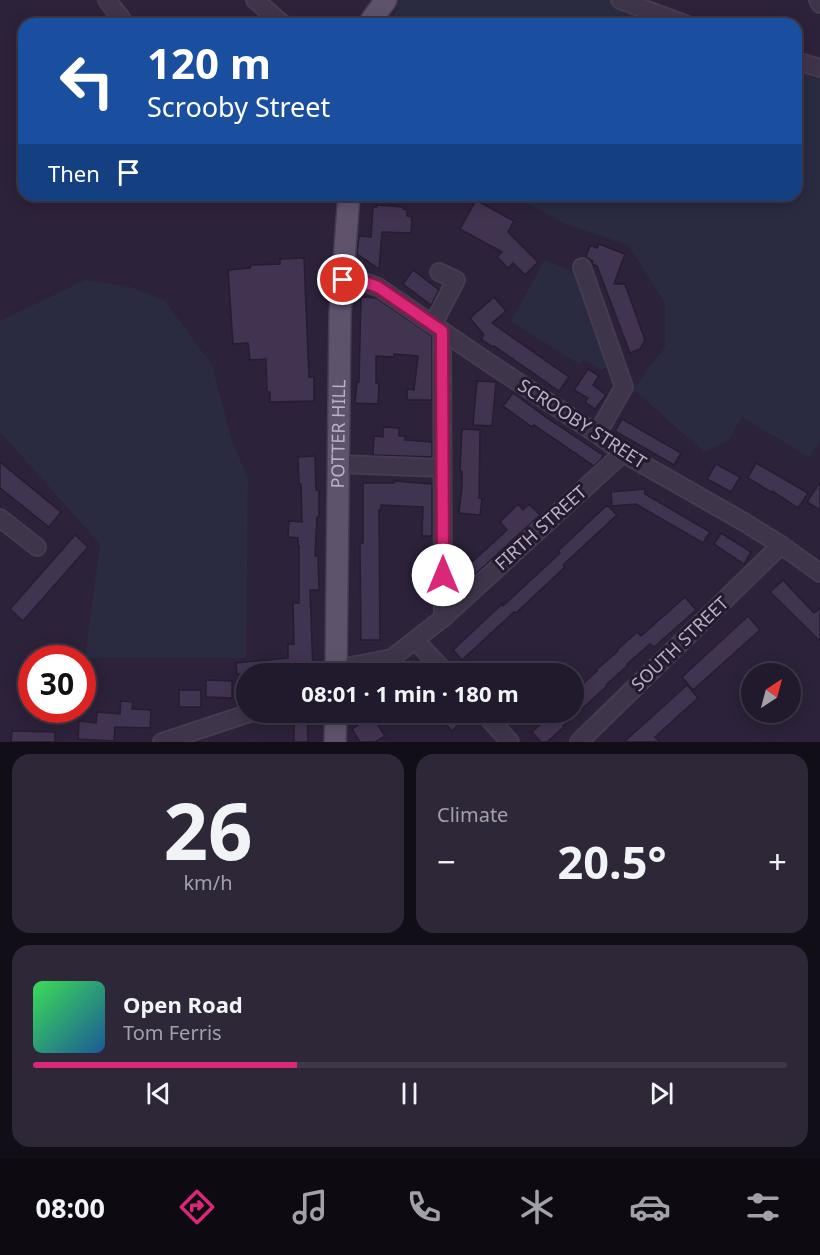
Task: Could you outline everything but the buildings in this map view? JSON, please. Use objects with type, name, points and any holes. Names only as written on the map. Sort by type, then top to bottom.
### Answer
[{"type":"main road","points":[[370,18],[386,0]]},
{"type":"main road","name":"POTTER HILL","points":[[336,663],[340,314],[348,201]]},
{"type":"main road","points":[[335,742],[336,723]]},
{"type":"street","points":[[107,0],[118,18]]},
{"type":"street","points":[[620,0],[641,4],[672,18]]},
{"type":"street","points":[[818,0],[820,4]]},
{"type":"street","points":[[256,2],[262,18]]},
{"type":"street","points":[[256,2],[276,18]]},
{"type":"street","points":[[802,63],[820,68]]},
{"type":"street","points":[[582,267],[624,387],[597,434]]},
{"type":"street","points":[[439,272],[456,280],[438,328],[443,618]]},
{"type":"street","name":"SCROOBY STREET","points":[[343,280],[361,281],[378,287],[622,453],[744,522],[819,571]]},
{"type":"street","name":"FIRTH STREET","points":[[371,663],[393,658],[443,618],[622,453]]},
{"type":"street","points":[[339,464],[442,468]]},
{"type":"street","points":[[0,518],[37,547]]},
{"type":"street","name":"SOUTH STREET","points":[[579,742],[781,545]]},
{"type":"street","points":[[416,640],[437,663]]},
{"type":"street","points":[[162,742],[236,718]]},
{"type":"street","points":[[493,723],[510,742]]},
{"type":"shaded area","points":[[399,0],[609,0],[659,18],[393,18]]},
{"type":"shaded area","points":[[802,70],[820,76],[820,442],[809,457],[742,417],[729,440],[704,452],[633,389],[665,347],[665,303],[628,245],[565,224],[524,201],[802,201]]},
{"type":"shaded area","points":[[545,260],[576,273],[609,363],[602,371],[584,360],[580,365],[511,321]]},
{"type":"shaded area","points":[[85,280],[128,286],[165,301],[212,365],[232,440],[248,479],[246,658],[96,658],[96,645],[87,645],[100,544],[0,432],[0,321]]},
{"type":"route","points":[[343,280],[361,281],[378,287],[442,331],[443,575]]}]
